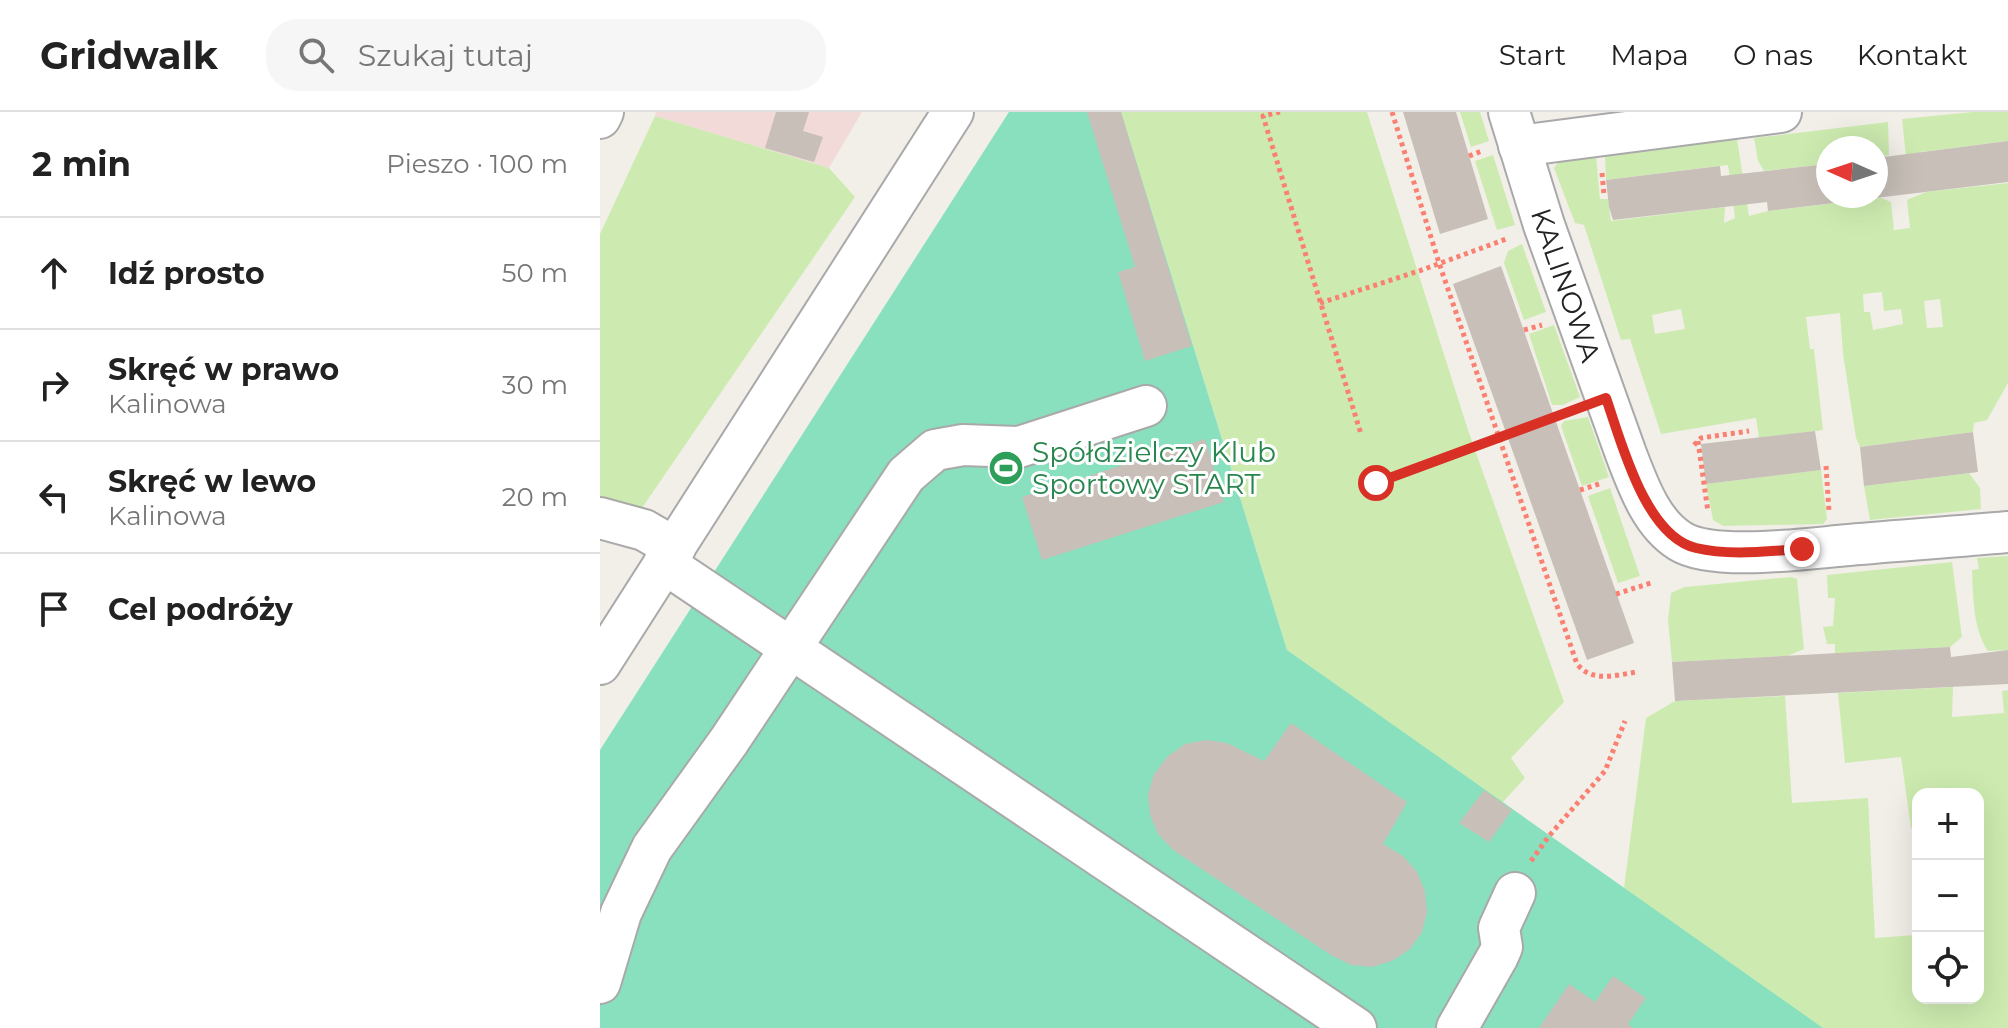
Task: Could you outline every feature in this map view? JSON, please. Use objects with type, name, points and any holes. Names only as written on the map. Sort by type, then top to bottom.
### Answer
[{"type":"street","points":[[600,118],[603,112]]},
{"type":"street","points":[[600,664],[953,112]]},
{"type":"street","points":[[1514,129],[1781,112]]},
{"type":"street","name":"KALINOWA","points":[[1514,129],[1544,225],[1636,478],[1655,516],[1680,541],[1696,548],[1742,552],[2008,532]]},
{"type":"street","points":[[600,983],[621,913],[652,848],[729,741],[906,475],[935,450],[963,445],[1019,447],[1146,406]]},
{"type":"street","points":[[600,518],[644,530],[669,556],[791,648],[1356,1028]]},
{"type":"street","points":[[1457,1028],[1502,947],[1499,928],[1521,880]]},
{"type":"path","points":[[1280,112],[1263,116],[1361,434]]},
{"type":"path","points":[[1392,112],[1439,263],[1577,664],[1584,673],[1597,676],[1637,672]]},
{"type":"path","points":[[1320,303],[1544,225]]},
{"type":"path","points":[[1376,483],[1606,398]]},
{"type":"path","points":[[1708,514],[1696,443],[1701,438],[1749,431]]},
{"type":"path","points":[[1826,466],[1829,512]]},
{"type":"path","points":[[1616,594],[1654,582]]},
{"type":"path","points":[[1521,880],[1549,836],[1605,771],[1625,721]]},
{"type":"shaded area","points":[[656,112],[862,112],[829,168],[655,116]]},
{"type":"green space","name":"Spółdzielczy Klub Sportowy START","points":[[1009,112],[1121,112],[1287,650],[1823,1028],[600,1028],[600,750]]},
{"type":"green space","points":[[1121,112],[1367,112],[1468,430],[1564,702],[1511,758],[1525,778],[1502,803],[1287,650]]},
{"type":"green space","points":[[1460,112],[1480,112],[1489,141],[1471,147]]},
{"type":"green space","points":[[2008,112],[2008,141],[1921,152],[1906,157],[1902,119]]},
{"type":"green space","points":[[655,116],[829,168],[855,197],[642,508],[600,502],[600,234]]},
{"type":"green space","points":[[1888,122],[1889,155],[1888,136],[1816,136],[1816,165],[1764,171],[1758,161],[1754,138]]},
{"type":"green space","points":[[1737,139],[1749,216],[1816,205],[1816,208],[1888,208],[1888,201],[1891,202],[1894,230],[1910,228],[1907,200],[1926,192],[2008,183],[2008,383],[1987,420],[1974,423],[1973,432],[1860,447],[1843,354],[1840,313],[1806,317],[1810,349],[1814,349],[1823,430],[1759,438],[1756,418],[1661,434],[1630,339],[1621,340],[1584,225],[1575,223],[1554,168],[1560,160],[1596,156],[1600,199],[1608,199],[1611,221],[1725,207],[1724,223],[1735,218],[1728,165],[1606,180],[1605,155]],"holes":[[[1882,292],[1884,311],[1901,309],[1903,324],[1873,330],[1870,312],[1864,312],[1863,294]],[[1940,299],[1943,327],[1927,328],[1924,301]],[[1681,309],[1685,329],[1655,334],[1652,315]]]},
{"type":"green space","points":[[1493,155],[1515,225],[1497,230],[1475,161]]},
{"type":"green space","points":[[1522,244],[1546,312],[1524,320],[1504,263],[1508,251]]},
{"type":"green space","points":[[1554,325],[1580,397],[1563,405],[1552,405],[1529,334]]},
{"type":"green space","points":[[1588,417],[1609,477],[1582,486],[1561,426],[1564,421]]},
{"type":"green space","points":[[1821,470],[1827,519],[1823,524],[1723,526],[1713,520],[1706,484]]},
{"type":"green space","points":[[1969,473],[1980,488],[1981,509],[1870,520],[1864,486]]},
{"type":"green space","points":[[1610,488],[1640,576],[1618,583],[1588,496]]},
{"type":"green space","points":[[2008,556],[2008,650],[1988,651],[1977,623],[1972,570],[1979,569],[1977,558]]},
{"type":"green space","points":[[1952,562],[1962,637],[1950,647],[1835,654],[1835,644],[1827,644],[1823,627],[1833,626],[1835,598],[1828,598],[1827,575]]},
{"type":"green space","points":[[1797,579],[1804,649],[1787,656],[1672,662],[1668,620],[1671,593],[1685,587]]},
{"type":"green space","points":[[1953,687],[1952,717],[2004,713],[2002,691],[2008,690],[2008,1028],[1721,1028],[1624,888],[1646,718],[1675,701],[1785,696],[1792,803],[1868,798],[1875,938],[1912,935],[1912,1004],[1984,1004],[1984,788],[1912,788],[1911,828],[1901,757],[1845,763],[1838,693]]},
{"type":"building","points":[[776,112],[809,112],[803,131],[823,137],[814,162],[765,148]]},
{"type":"building","points":[[1087,112],[1121,112],[1192,346],[1145,361],[1118,272],[1135,267]]},
{"type":"building","points":[[1403,112],[1456,112],[1488,219],[1440,234]]},
{"type":"building","points":[[2008,141],[2008,182],[1888,196],[1888,156]]},
{"type":"building","points":[[1816,165],[1816,205],[1768,211],[1767,202],[1613,220],[1606,180],[1720,166],[1721,176]]},
{"type":"building","points":[[1501,266],[1634,643],[1587,660],[1453,284]]},
{"type":"building","points":[[1815,431],[1821,470],[1706,484],[1701,444]]},
{"type":"building","points":[[1973,432],[1978,472],[1864,486],[1860,447]]},
{"type":"building","points":[[1205,439],[1224,502],[1042,560],[1022,497]]},
{"type":"building","points":[[1950,647],[1951,657],[2008,650],[2008,684],[1675,701],[1672,662]]},
{"type":"building","points":[[1291,723],[1407,802],[1383,844],[1403,856],[1417,872],[1425,891],[1427,912],[1422,932],[1410,949],[1392,961],[1372,967],[1351,965],[1331,955],[1173,850],[1158,834],[1150,815],[1148,794],[1154,774],[1168,756],[1185,744],[1206,740],[1227,743],[1264,761]]},
{"type":"building","points":[[1484,790],[1512,810],[1489,842],[1459,823]]},
{"type":"building","points":[[1613,976],[1646,998],[1628,1024],[1633,1028],[1539,1028],[1569,984],[1595,1002]]},
{"type":"place","name":"Spółdzielczy Klub Sportowy START","points":[[1006,468]]},
{"type":"route","points":[[1376,483],[1606,398],[1641,490],[1655,516],[1680,541],[1696,548],[1742,552],[1802,549]]}]
